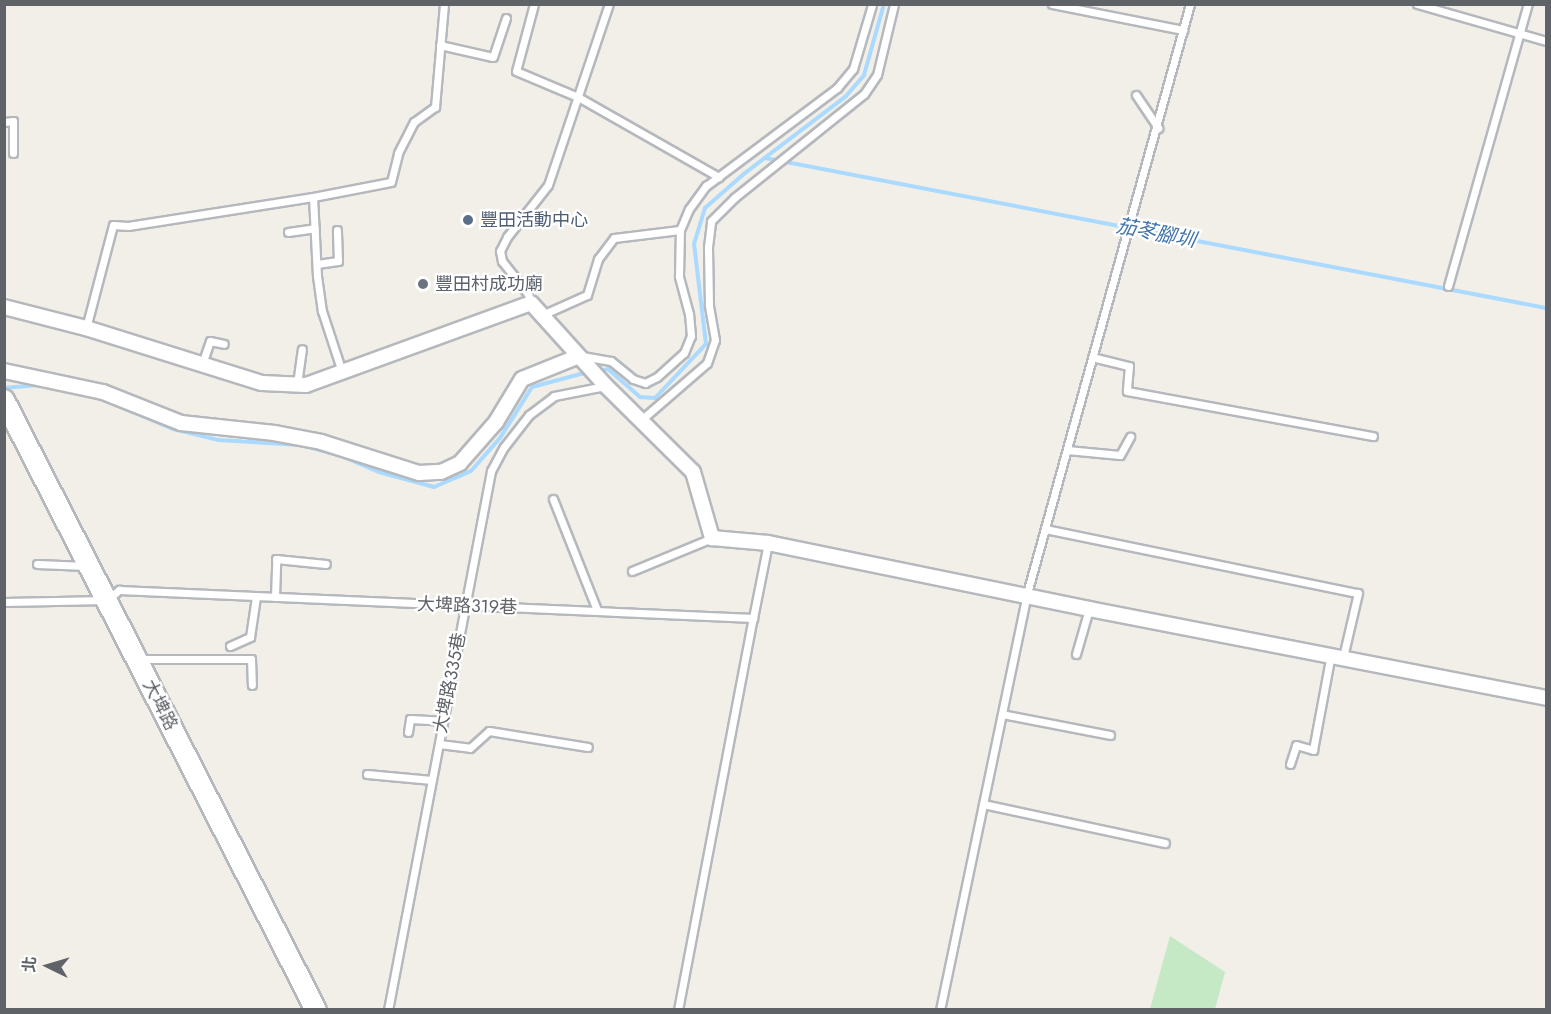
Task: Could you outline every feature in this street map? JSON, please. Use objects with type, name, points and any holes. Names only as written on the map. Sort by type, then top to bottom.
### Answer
[{"type":"main road","name":"大埤路","points":[[6,408],[137,658],[316,1010]]},
{"type":"street","points":[[4,307],[86,328],[262,383],[306,385],[531,303],[606,386],[693,472],[712,538],[768,543],[1026,597],[1337,655],[1546,698]]},
{"type":"street","points":[[4,371],[103,392],[182,423],[274,433],[321,442],[419,473],[441,472],[460,463],[496,422],[522,379],[579,356]]},
{"type":"lane","points":[[86,328],[113,225],[128,226],[313,197],[391,182],[398,153],[414,123],[435,107],[444,4]]},
{"type":"lane","points":[[534,4],[516,71],[578,97],[719,177]]},
{"type":"lane","points":[[531,303],[528,294],[502,261],[500,251],[507,237],[548,184],[609,4]]},
{"type":"lane","points":[[641,420],[706,363],[715,340],[709,305],[708,259],[711,221],[734,198],[864,94],[877,75],[894,4]]},
{"type":"lane","points":[[1052,4],[1183,30]]},
{"type":"lane","points":[[940,1010],[1026,597],[1158,128],[1190,4]]},
{"type":"lane","points":[[1417,4],[1546,42]]},
{"type":"lane","points":[[1448,286],[1528,4]]},
{"type":"lane","points":[[579,356],[611,361],[633,379],[645,383],[657,377],[684,353],[691,336],[689,314],[679,276],[680,230],[689,209],[706,186],[837,88],[853,69],[871,5]]},
{"type":"lane","points":[[440,45],[493,57],[506,18]]},
{"type":"lane","points":[[1136,95],[1158,128]]},
{"type":"lane","points":[[4,122],[13,121],[13,153]]},
{"type":"lane","points":[[313,197],[316,264],[322,311],[342,372]]},
{"type":"lane","points":[[288,232],[315,228]]},
{"type":"lane","points":[[316,264],[338,261],[337,230]]},
{"type":"lane","points":[[542,315],[587,295],[598,259],[614,238],[680,230]]},
{"type":"lane","points":[[202,364],[210,341],[224,344]]},
{"type":"lane","points":[[297,384],[302,350]]},
{"type":"lane","points":[[1092,357],[1129,366],[1127,391],[1373,436]]},
{"type":"lane","name":"大埤路335巷","points":[[388,1010],[491,471],[504,447],[529,416],[554,396],[590,387],[606,386]]},
{"type":"lane","points":[[1067,450],[1120,455],[1130,437]]},
{"type":"lane","points":[[553,499],[597,610]]},
{"type":"lane","points":[[1045,529],[1358,593],[1337,655],[1313,750],[1296,745],[1290,764]]},
{"type":"lane","points":[[632,571],[712,538]]},
{"type":"lane","points":[[678,1010],[768,543]]},
{"type":"lane","points":[[275,597],[276,559],[326,564]]},
{"type":"lane","points":[[37,564],[89,566]]},
{"type":"lane","name":"大埤路319巷","points":[[4,602],[107,600],[119,590],[753,618]]},
{"type":"lane","points":[[230,646],[249,637],[256,597]]},
{"type":"lane","points":[[1076,654],[1089,609]]},
{"type":"lane","points":[[137,658],[251,659],[252,685]]},
{"type":"lane","points":[[1002,714],[1110,735]]},
{"type":"lane","points":[[408,732],[410,719],[443,721]]},
{"type":"lane","points":[[439,744],[470,748],[489,731],[588,747]]},
{"type":"lane","points":[[367,774],[432,780]]},
{"type":"lane","points":[[983,804],[1164,843]]},
{"type":"green space","points":[[1170,936],[1225,972],[1215,1009],[1150,1009]]},
{"type":"waterway","points":[[598,371],[608,369],[640,397],[655,398],[706,344],[694,244],[705,208],[745,173],[846,96],[864,75],[884,4]]},
{"type":"waterway","name":"茄苳腳圳","points":[[765,158],[1546,308]]},
{"type":"waterway","points":[[114,404],[173,429],[218,440],[301,445],[339,455],[379,472],[434,487],[471,471],[500,438],[532,387],[588,372]]},
{"type":"waterway","points":[[4,388],[41,385]]},
{"type":"place","name":"豐田活動中心","points":[[468,220]]},
{"type":"place","name":"豐田村成功廟","points":[[423,284]]}]
